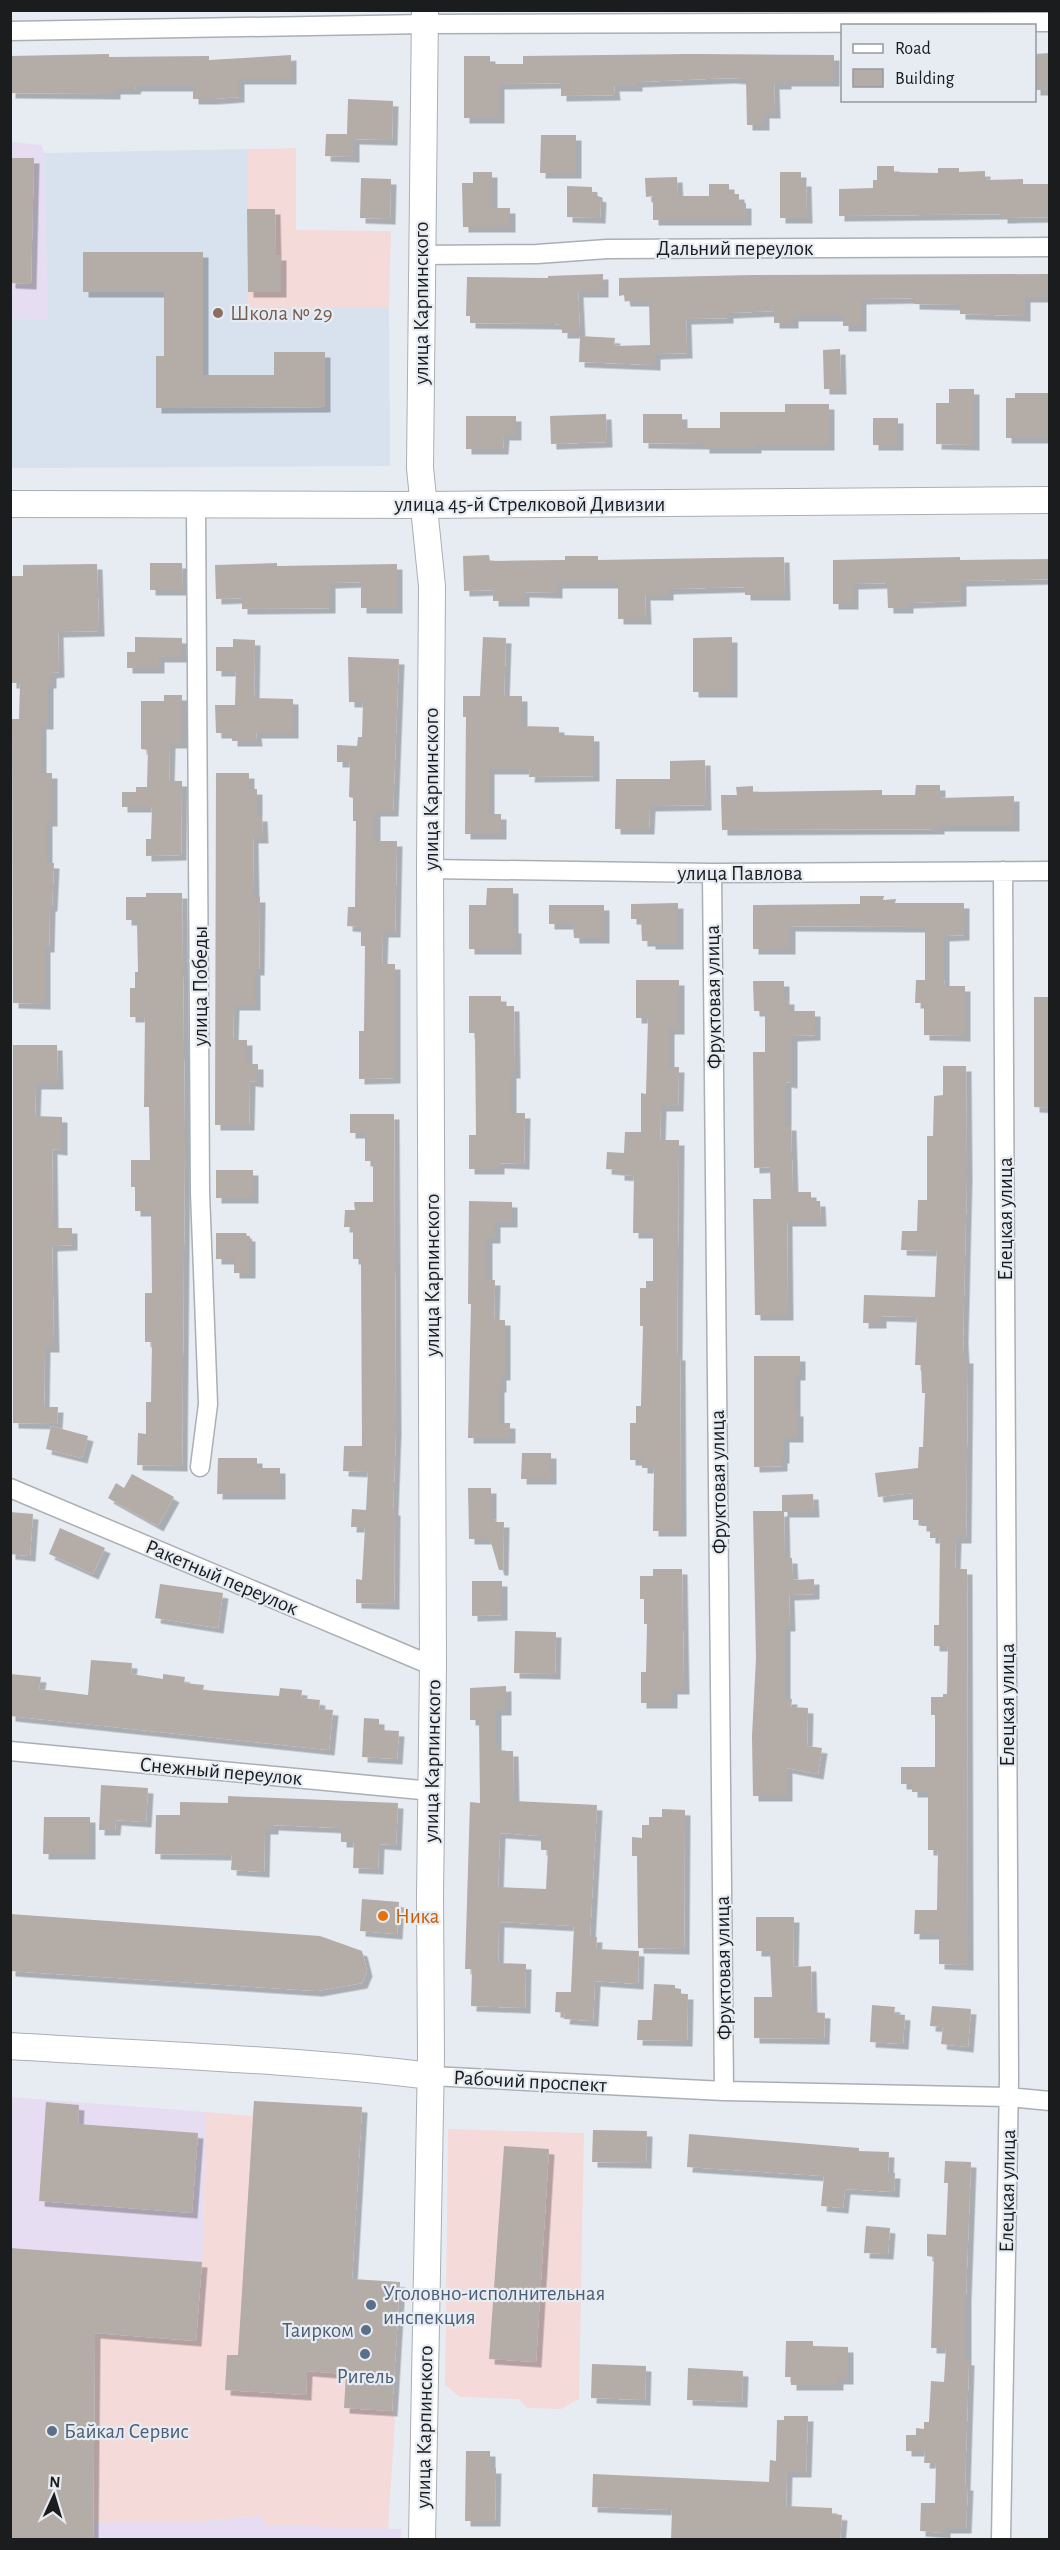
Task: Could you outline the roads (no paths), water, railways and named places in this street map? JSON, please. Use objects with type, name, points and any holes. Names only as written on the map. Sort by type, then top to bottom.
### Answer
[{"type":"street","points":[[10,31],[425,17],[1050,22]]},
{"type":"street","name":"улица Карпинского","points":[[422,2540],[431,2076],[430,1896],[433,1666],[430,869],[432,586],[420,468],[425,17]]},
{"type":"street","name":"Дальний переулок","points":[[421,255],[537,254],[608,249],[1050,247]]},
{"type":"street","name":"улица 45-й Стрелковой Дивизии","points":[[10,504],[424,505],[1050,500]]},
{"type":"street","name":"улица Победы","points":[[196,504],[200,1192],[208,1404],[200,1467]]},
{"type":"street","name":"улица Павлова","points":[[430,869],[712,873],[1050,871]]},
{"type":"street","name":"Елецкая улица","points":[[1002,2540],[1008,2097],[1003,871]]},
{"type":"street","name":"Фруктовая улица","points":[[712,873],[724,2091]]},
{"type":"street","name":"Ракетный переулок","points":[[10,1488],[433,1666]]},
{"type":"street","name":"Снежный переулок","points":[[10,1751],[432,1791]]},
{"type":"street","name":"Рабочий проспект","points":[[10,2046],[214,2058],[431,2076],[724,2091],[1008,2097],[1050,2100]]},
{"type":"place","name":"Школа № 29","points":[[218,313]]},
{"type":"place","name":"Ника","points":[[383,1916]]},
{"type":"place","name":"Уголовно-исполнительная инспекция","points":[[371,2305]]},
{"type":"place","name":"Таирком","points":[[366,2330]]},
{"type":"place","name":"Ригель","points":[[365,2354]]},
{"type":"place","name":"Байкал Сервис","points":[[52,2431]]}]
